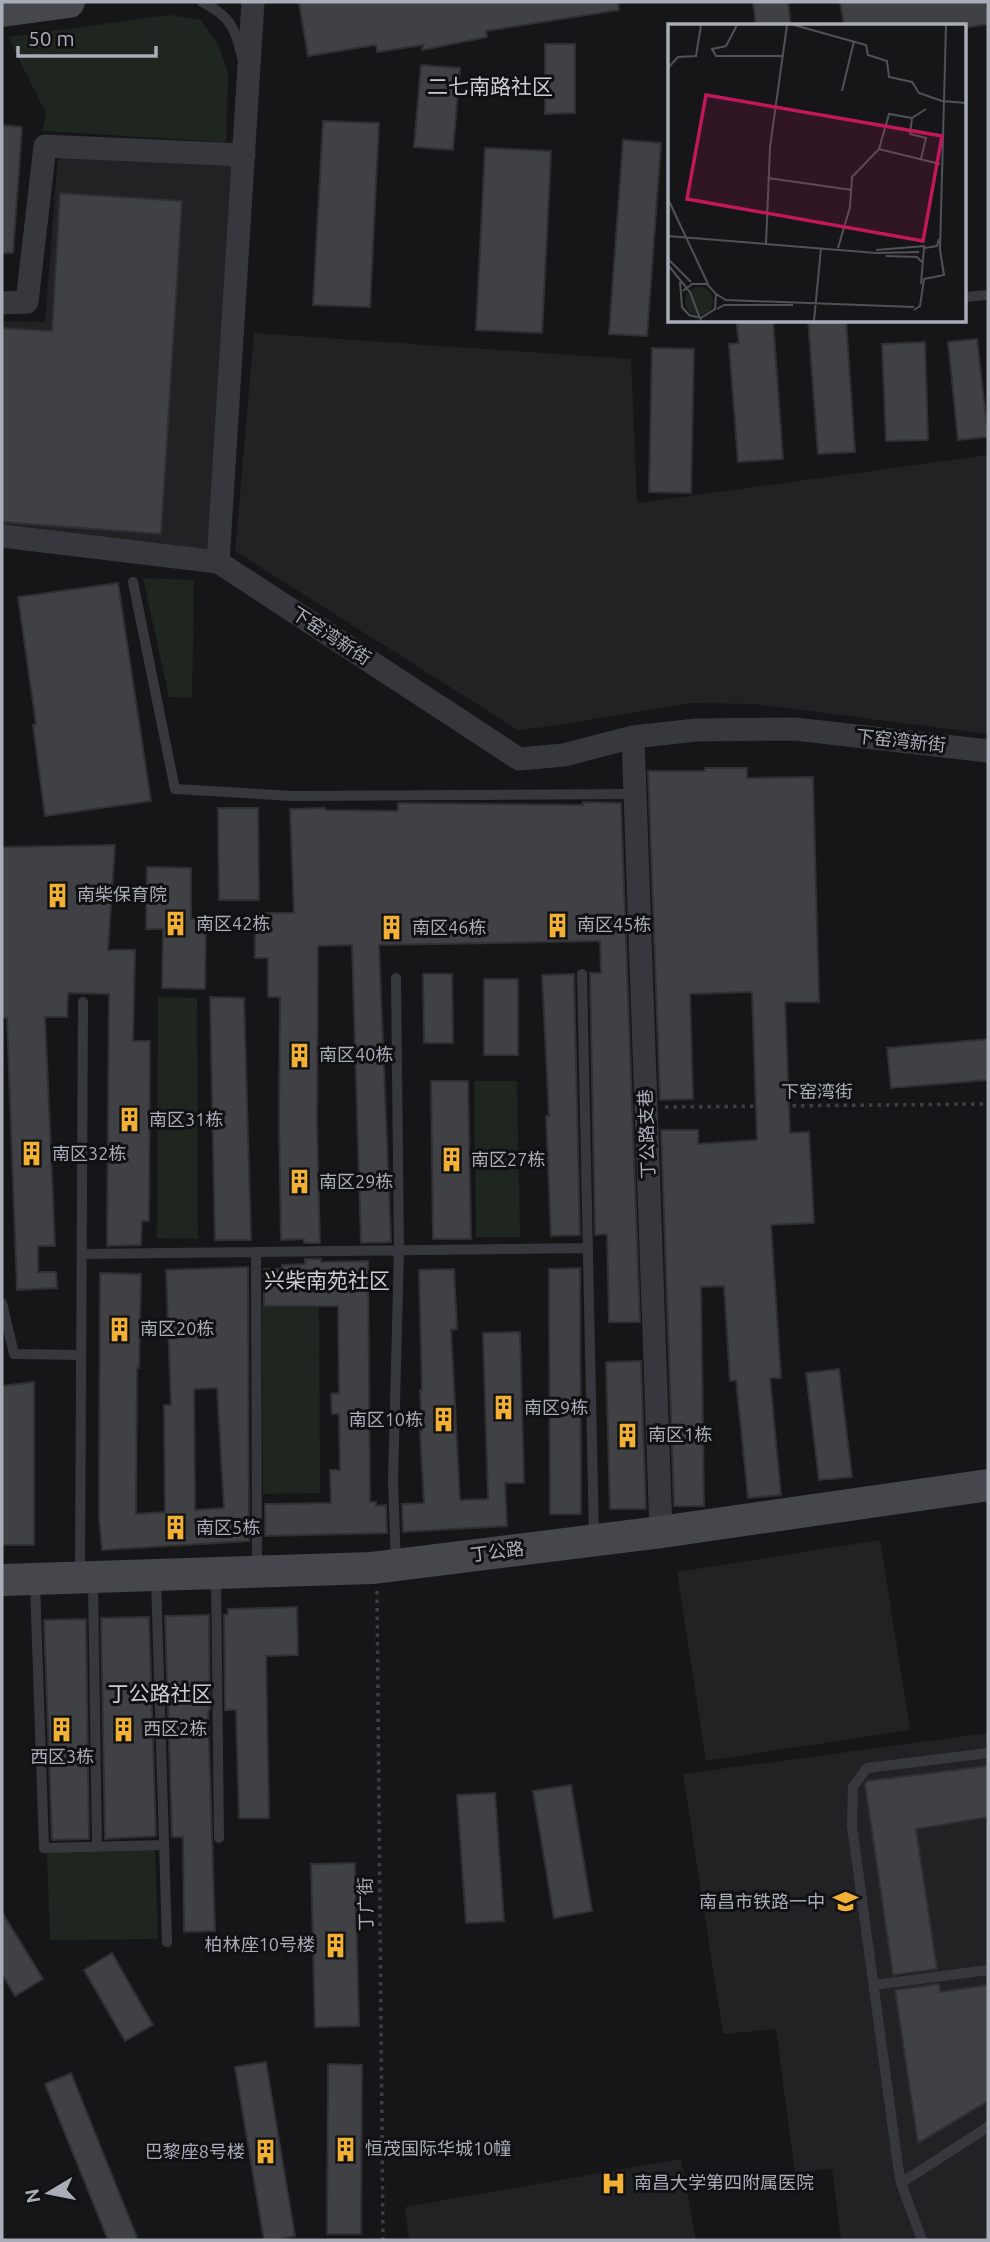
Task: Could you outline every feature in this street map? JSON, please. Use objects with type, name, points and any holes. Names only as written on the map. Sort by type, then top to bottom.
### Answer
[{"type":"street","points":[[2,11],[69,2]]},
{"type":"street","points":[[2,536],[218,562],[253,2]]},
{"type":"street","points":[[2,303],[27,302],[44,146],[243,155]]},
{"type":"street","name":"下窑湾新街","points":[[218,562],[519,759],[564,755],[633,737],[696,730],[795,729],[988,751]]},
{"type":"street","name":"丁公路支巷","points":[[633,737],[661,1532]]},
{"type":"street","name":"丁公路","points":[[2,1580],[386,1567],[661,1532],[988,1485]]},
{"type":"lane","points":[[202,2],[229,19],[238,38],[248,83]]},
{"type":"lane","points":[[965,298],[988,295]]},
{"type":"lane","points":[[133,582],[175,789],[292,796],[635,794]]},
{"type":"lane","points":[[582,974],[594,1540]]},
{"type":"lane","points":[[386,1567],[393,1481],[399,1250],[396,978]]},
{"type":"lane","points":[[83,1002],[81,1355],[86,1577],[97,1846]]},
{"type":"lane","points":[[82,1254],[588,1248]]},
{"type":"lane","points":[[256,1252],[257,1572]]},
{"type":"lane","points":[[2,1303],[14,1354],[81,1355]]},
{"type":"lane","points":[[216,1573],[219,1838]]},
{"type":"lane","points":[[156,1575],[167,1942]]},
{"type":"lane","points":[[35,1579],[44,1848],[164,1845]]},
{"type":"lane","points":[[922,2240],[901,2183],[852,1826],[853,1787],[867,1768],[988,1753]]},
{"type":"lane","points":[[874,1985],[988,1970]]},
{"type":"lane","points":[[901,2183],[988,2127]]},
{"type":"path","name":"下窑湾街","points":[[646,1107],[988,1104]]},
{"type":"path","name":"丁广街","points":[[383,2240],[386,1567]]},
{"type":"shaded area","points":[[169,15],[201,20],[218,44],[228,74],[226,142],[42,131],[46,113],[8,37]]},
{"type":"shaded area","points":[[58,156],[236,164],[211,552],[2,528],[2,321],[45,322]]},
{"type":"shaded area","points":[[254,333],[631,359],[637,503],[988,455],[988,734],[754,704],[690,703],[518,730],[235,551]]},
{"type":"shaded area","points":[[143,578],[194,580],[192,698],[169,697]]},
{"type":"shaded area","points":[[158,997],[197,998],[198,1239],[157,1238]]},
{"type":"shaded area","points":[[474,1081],[517,1081],[520,1237],[476,1237]]},
{"type":"shaded area","points":[[262,1306],[319,1306],[320,1493],[263,1494]]},
{"type":"shaded area","points":[[880,1540],[910,1730],[706,1761],[677,1572]]},
{"type":"shaded area","name":"南昌市铁路一中","points":[[988,1733],[988,2240],[841,2240],[832,2168],[795,2174],[776,2029],[723,2034],[683,1774]]},
{"type":"shaded area","points":[[155,1848],[158,1939],[50,1940],[47,1851]]},
{"type":"shaded area","name":"南昌大学第四附属医院","points":[[681,2159],[696,2240],[409,2240],[405,2207]]},
{"type":"building","points":[[299,2],[618,2],[619,10],[486,31],[487,37],[422,50],[423,45],[377,52],[376,45],[308,56]]},
{"type":"building","points":[[753,2],[788,2],[791,24],[756,24]]},
{"type":"building","points":[[840,2],[986,2],[988,24],[965,28],[965,24],[844,24]]},
{"type":"building","points":[[545,44],[575,44],[575,113],[545,114]]},
{"type":"building","points":[[421,65],[460,68],[453,150],[414,147]]},
{"type":"building","points":[[323,121],[379,123],[370,307],[313,305]]},
{"type":"building","points":[[2,125],[22,127],[13,253],[2,253]]},
{"type":"building","points":[[623,140],[661,143],[647,336],[609,334]]},
{"type":"building","points":[[485,148],[551,151],[542,333],[476,330]]},
{"type":"building","points":[[60,193],[182,201],[161,534],[2,522],[2,328],[52,331]]},
{"type":"building","points":[[736,322],[773,322],[783,459],[738,462],[729,344],[739,343]]},
{"type":"building","points":[[808,322],[846,322],[855,452],[818,454]]},
{"type":"building","points":[[977,339],[988,437],[958,440],[948,342]]},
{"type":"building","points":[[925,342],[928,440],[886,441],[882,344]]},
{"type":"building","points":[[652,348],[694,349],[691,493],[649,492]]},
{"type":"building","points":[[118,583],[151,801],[45,816],[33,725],[36,724],[18,597]]},
{"type":"building","points":[[705,768],[747,768],[747,778],[813,777],[819,1002],[785,1002],[790,1133],[809,1132],[814,1223],[771,1225],[781,1378],[770,1378],[781,1495],[748,1498],[736,1380],[730,1381],[724,1286],[701,1287],[704,1506],[674,1506],[661,1130],[698,1130],[698,1144],[757,1140],[752,992],[690,994],[693,1099],[660,1100],[648,771],[705,771]]},
{"type":"building","points":[[583,802],[621,803],[640,1322],[609,1322],[607,1234],[595,1235],[590,973],[601,973],[600,941],[379,945],[391,1242],[361,1243],[352,945],[318,946],[317,1127],[320,1243],[304,1243],[304,1239],[281,1240],[280,997],[268,997],[268,958],[255,958],[255,913],[294,913],[290,809],[398,811],[398,803],[583,805]]},
{"type":"building","points":[[218,808],[258,808],[259,900],[219,900]]},
{"type":"building","points":[[115,845],[108,950],[135,950],[133,1041],[150,1041],[149,1221],[142,1221],[141,1245],[107,1246],[109,994],[68,993],[67,1017],[45,1017],[55,1246],[38,1246],[38,1272],[56,1272],[57,1288],[17,1290],[7,1018],[2,1018],[2,847]]},
{"type":"building","name":"南区42栋","points":[[147,867],[191,868],[191,919],[206,919],[205,989],[162,988],[163,929],[146,929]]},
{"type":"building","points":[[423,974],[452,974],[453,1043],[424,1043]]},
{"type":"building","points":[[574,974],[580,1235],[551,1236],[546,1116],[549,1116],[542,975]]},
{"type":"building","points":[[484,979],[518,979],[518,1055],[484,1055]]},
{"type":"building","points":[[210,997],[244,998],[251,1240],[215,1240]]},
{"type":"building","points":[[988,1039],[988,1080],[891,1088],[887,1048]]},
{"type":"building","name":"南区27栋","points":[[431,1081],[468,1081],[471,1239],[433,1239]]},
{"type":"building","points":[[305,1259],[321,1259],[321,1262],[368,1261],[370,1502],[376,1502],[376,1506],[386,1505],[387,1533],[265,1536],[265,1504],[331,1503],[330,1470],[340,1470],[339,1414],[332,1414],[331,1394],[339,1393],[338,1306],[264,1306],[264,1269],[282,1269],[282,1265],[305,1264]]},
{"type":"building","points":[[248,1267],[249,1541],[102,1550],[99,1516],[100,1273],[141,1274],[136,1514],[165,1512],[164,1405],[171,1405],[166,1270]],"holes":[[[217,1388],[224,1508],[195,1510],[194,1389]]]},
{"type":"building","points":[[580,1268],[581,1514],[550,1514],[549,1269]]},
{"type":"building","points":[[454,1269],[457,1329],[451,1330],[460,1500],[488,1499],[483,1333],[520,1332],[524,1483],[505,1483],[507,1526],[403,1532],[402,1504],[424,1503],[420,1431],[422,1390],[419,1270]]},
{"type":"building","name":"南区1栋","points":[[641,1361],[646,1509],[610,1509],[606,1362]]},
{"type":"building","points":[[839,1369],[852,1477],[819,1480],[806,1373]]},
{"type":"building","points":[[34,1382],[34,1545],[2,1545],[2,1386]]},
{"type":"building","points":[[297,1607],[298,1655],[266,1656],[269,1818],[239,1818],[236,1710],[225,1710],[224,1615],[228,1614],[228,1609]]},
{"type":"building","points":[[209,1615],[208,1711],[215,1931],[184,1932],[183,1837],[172,1837],[165,1616]]},
{"type":"building","name":"西区2栋","points":[[149,1617],[156,1836],[105,1839],[101,1618]]},
{"type":"building","name":"西区3栋","points":[[86,1619],[89,1839],[52,1840],[44,1620]]},
{"type":"building","points":[[988,1766],[988,1817],[916,1829],[937,1969],[893,1975],[865,1784],[867,1781]]},
{"type":"building","points":[[571,1785],[592,1911],[554,1918],[533,1791]]},
{"type":"building","points":[[495,1793],[504,1921],[466,1923],[457,1795]]},
{"type":"building","name":"柏林座10号楼","points":[[355,1863],[359,2026],[315,2027],[311,1864]]},
{"type":"building","points":[[2,1912],[43,1979],[15,1996],[2,1974]]},
{"type":"building","points":[[112,1953],[153,2025],[125,2041],[84,1970]]},
{"type":"building","points":[[939,1984],[940,1992],[988,1985],[988,2101],[918,2143],[895,1990]]},
{"type":"building","name":"巴黎座8号楼","points":[[266,2062],[295,2236],[274,2240],[264,2240],[235,2067]]},
{"type":"building","name":"恒茂国际华城10幢","points":[[328,2064],[362,2065],[361,2234],[327,2234]]},
{"type":"building","points":[[71,2073],[138,2240],[108,2240],[45,2084]]},
{"type":"place","name":"南柴保育院","points":[[57,895]]},
{"type":"place","name":"南区42栋","points":[[176,924]]},
{"type":"place","name":"南区45栋","points":[[557,925]]},
{"type":"place","name":"南区46栋","points":[[392,928]]},
{"type":"place","name":"南区40栋","points":[[299,1055]]},
{"type":"place","name":"南区31栋","points":[[129,1120]]},
{"type":"place","name":"南区32栋","points":[[32,1154]]},
{"type":"place","name":"南区27栋","points":[[451,1160]]},
{"type":"place","name":"南区29栋","points":[[299,1182]]},
{"type":"place","name":"南区20栋","points":[[120,1329]]},
{"type":"place","name":"南区9栋","points":[[504,1408]]},
{"type":"place","name":"南区10栋","points":[[443,1420]]},
{"type":"place","name":"南区1栋","points":[[628,1435]]},
{"type":"place","name":"南区5栋","points":[[176,1528]]},
{"type":"place","name":"西区2栋","points":[[123,1729]]},
{"type":"place","name":"西区3栋","points":[[62,1730]]},
{"type":"place","name":"南昌市铁路一中","points":[[845,1902]]},
{"type":"place","name":"柏林座10号楼","points":[[335,1945]]},
{"type":"place","name":"恒茂国际华城10幢","points":[[345,2149]]},
{"type":"place","name":"巴黎座8号楼","points":[[265,2152]]},
{"type":"place","name":"南昌大学第四附属医院","points":[[614,2183]]},
{"type":"district","name":"二七南路社区","points":[[490,87]]},
{"type":"district","name":"兴柴南苑社区","points":[[327,1281]]},
{"type":"district","name":"丁公路社区","points":[[160,1694]]}]
